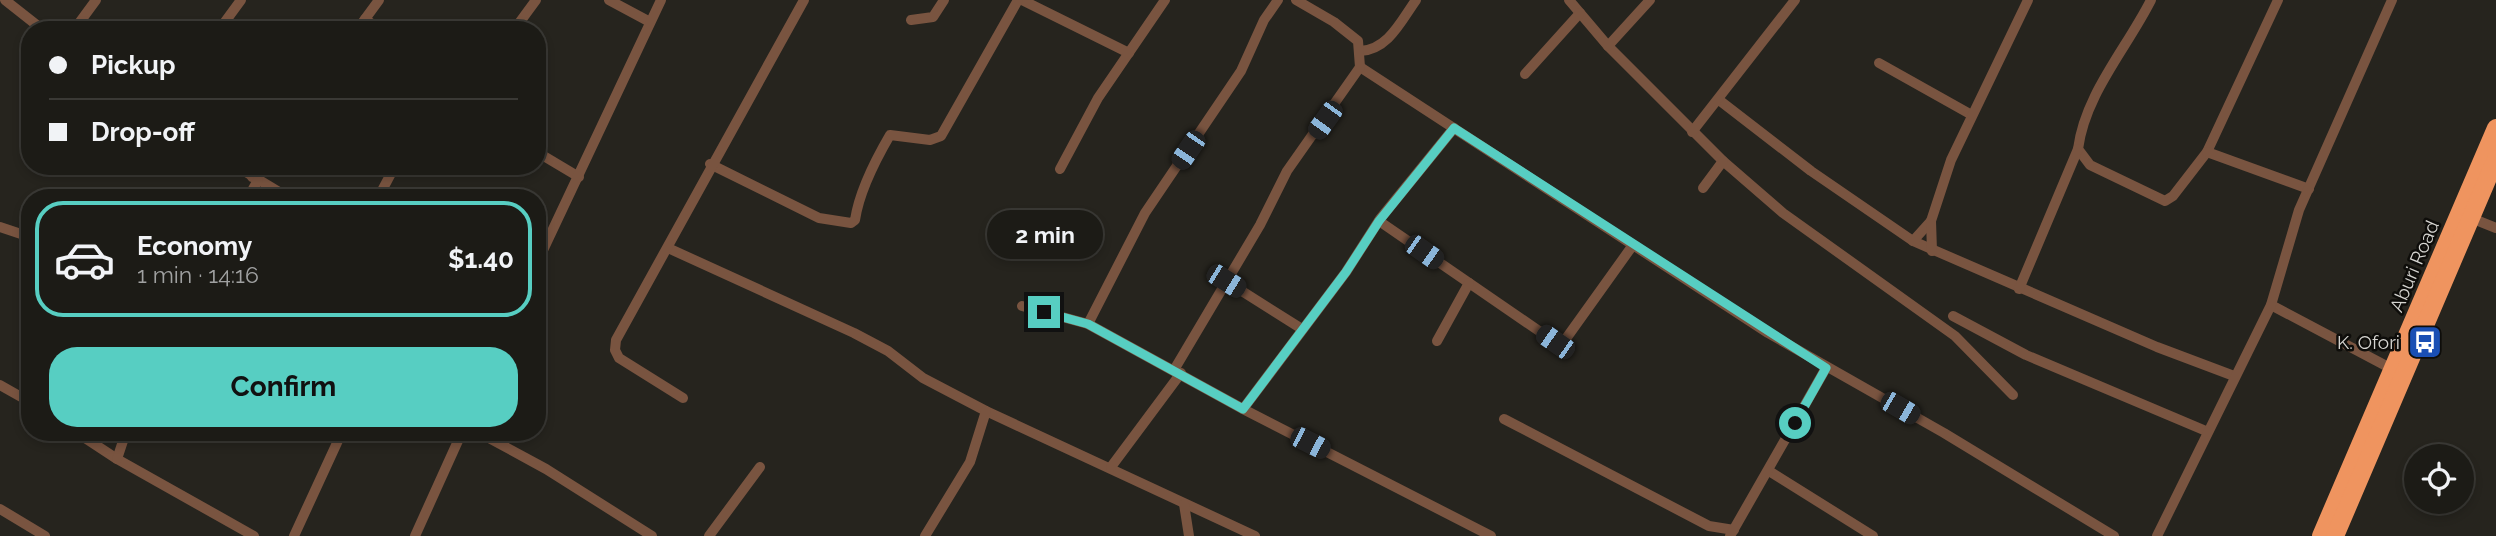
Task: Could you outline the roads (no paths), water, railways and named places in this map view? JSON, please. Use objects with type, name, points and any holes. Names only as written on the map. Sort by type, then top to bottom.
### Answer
[{"type":"highway","name":"Aburi Road","points":[[2321,536],[2496,128]]},
{"type":"highway","name":"Aburi Road","points":[[2335,536],[2496,159]]},
{"type":"street","points":[[5,0],[32,21]]},
{"type":"street","points":[[81,21],[96,0]]},
{"type":"street","points":[[226,21],[241,0]]},
{"type":"street","points":[[368,21],[365,19],[379,0]]},
{"type":"street","points":[[521,21],[536,0]]},
{"type":"street","points":[[609,0],[650,22]]},
{"type":"street","points":[[546,244],[661,0]]},
{"type":"street","points":[[683,398],[619,358],[615,350],[616,340],[668,248],[710,164],[804,0]]},
{"type":"street","points":[[911,20],[933,18],[944,0]]},
{"type":"street","points":[[710,164],[819,218],[851,223],[855,220],[857,207],[868,186],[869,172],[890,135],[930,140],[941,136],[1020,0],[1129,53]]},
{"type":"street","points":[[1060,169],[1098,99],[1166,0]]},
{"type":"street","points":[[1088,324],[1145,213],[1241,71],[1264,20],[1278,0]]},
{"type":"street","points":[[1111,467],[1177,371],[1287,171],[1360,67],[1358,41],[1347,30],[1296,0]]},
{"type":"street","points":[[1360,51],[1371,51],[1384,44],[1416,0]]},
{"type":"street","points":[[1569,0],[1608,46],[1723,161],[1783,213],[1955,335],[2013,395]]},
{"type":"street","points":[[1608,46],[1650,0]]},
{"type":"street","points":[[1692,132],[1795,0]]},
{"type":"street","points":[[1932,251],[1931,221],[1970,114],[2028,0]]},
{"type":"street","points":[[2019,289],[2078,149],[2080,136],[2101,85],[2133,37],[2151,0]]},
{"type":"street","points":[[2078,149],[2090,165],[2165,201],[2173,196],[2207,152],[2278,0]]},
{"type":"street","points":[[2157,536],[2206,431],[2271,305],[2299,210],[2392,0]]},
{"type":"street","points":[[1525,74],[1580,13]]},
{"type":"street","points":[[1879,63],[1970,114]]},
{"type":"street","points":[[1360,67],[1826,368],[1944,433],[2114,536]]},
{"type":"street","points":[[1719,100],[1811,171],[1913,241],[2019,289],[2234,376]]},
{"type":"street","points":[[1243,409],[1346,272],[1379,221],[1454,128]]},
{"type":"street","points":[[2207,152],[2309,189]]},
{"type":"street","points":[[546,157],[579,177]]},
{"type":"street","points":[[1703,188],[1723,161]]},
{"type":"street","points":[[250,175],[274,189]]},
{"type":"street","points":[[251,189],[256,175]]},
{"type":"street","points":[[2471,218],[2496,228]]},
{"type":"street","points":[[1379,221],[1555,342],[1561,343],[1633,245]]},
{"type":"street","points":[[1913,241],[1931,221]]},
{"type":"street","points":[[0,227],[21,234]]},
{"type":"street","points":[[668,248],[854,333],[888,351],[923,378],[986,411],[1255,536]]},
{"type":"street","points":[[1226,281],[1302,329]]},
{"type":"street","points":[[1437,341],[1469,283]]},
{"type":"street","points":[[2271,305],[2392,369]]},
{"type":"street","points":[[1022,306],[1088,324],[1243,409],[1491,536]]},
{"type":"street","points":[[1953,316],[2026,355],[2206,431]]},
{"type":"street","points":[[1504,419],[1709,526],[1732,533],[1826,368]]},
{"type":"street","points":[[0,385],[21,397]]},
{"type":"street","points":[[925,536],[970,462],[986,411]]},
{"type":"street","points":[[90,441],[254,536]]},
{"type":"street","points":[[117,459],[123,441]]},
{"type":"street","points":[[294,536],[338,441]]},
{"type":"street","points":[[415,536],[458,441]]},
{"type":"street","points":[[495,441],[546,469],[652,536]]},
{"type":"street","points":[[709,536],[760,467]]},
{"type":"street","points":[[1769,471],[1873,536]]},
{"type":"street","points":[[1184,504],[1189,536]]},
{"type":"street","points":[[0,509],[45,536]]},
{"type":"place","name":"K. Ofori","points":[[2425,342]]}]
